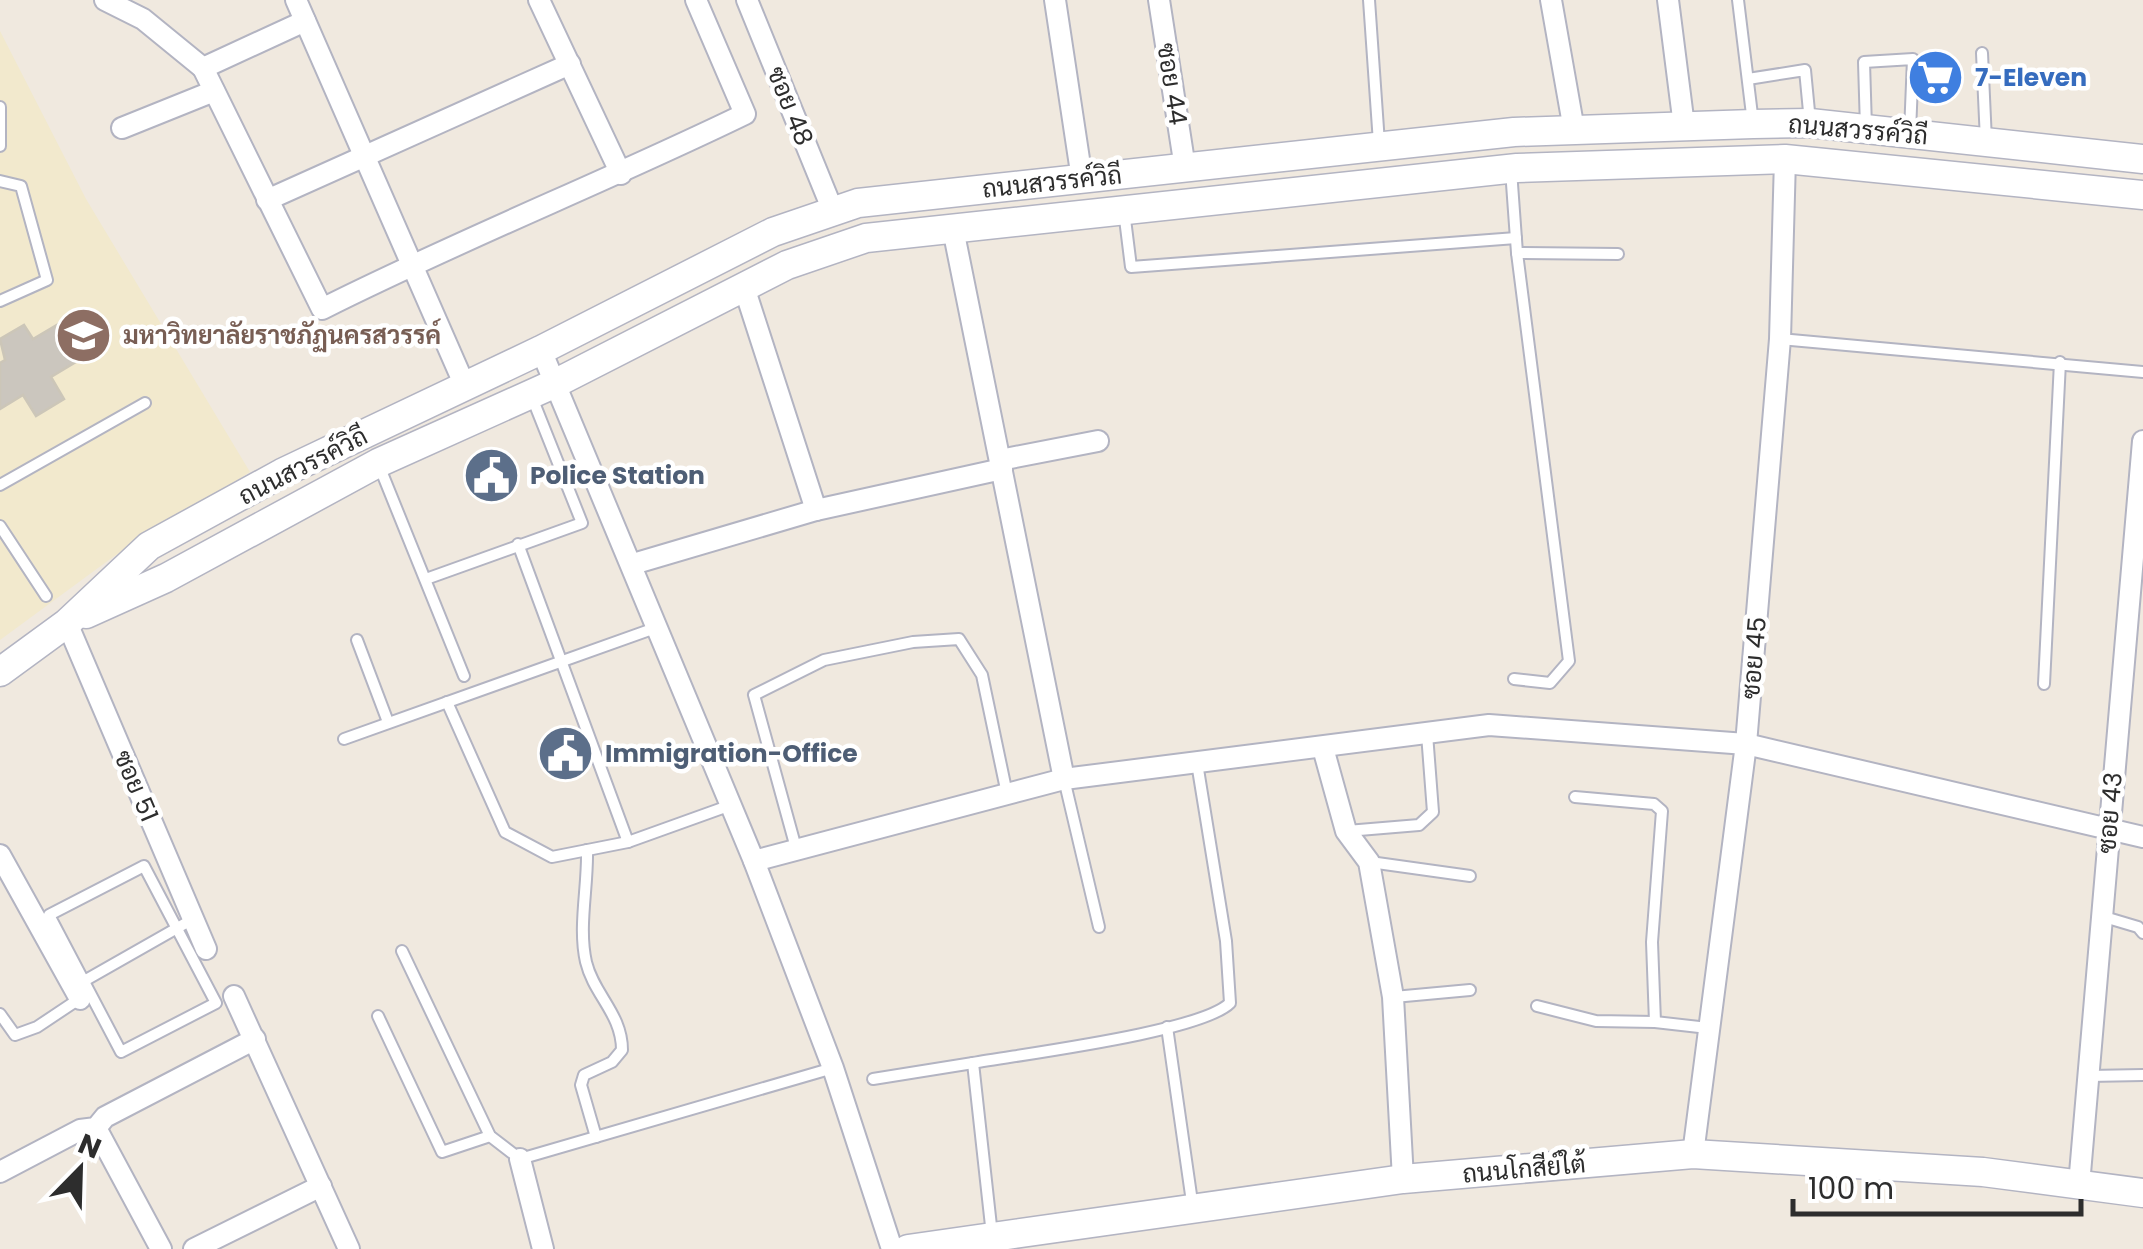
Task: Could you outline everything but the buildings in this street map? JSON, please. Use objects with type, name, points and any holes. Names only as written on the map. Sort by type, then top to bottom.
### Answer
[{"type":"main road","name":"ถนนสวรรค์วิถี","points":[[0,672],[67,623],[149,546],[282,474],[541,350],[772,232],[858,203],[1379,144],[1684,126],[1798,123],[2143,159]]},
{"type":"main road","points":[[1785,159],[1798,123]]},
{"type":"main road","name":"ถนนสวรรค์วิถี","points":[[67,623],[166,578],[378,463],[558,382],[787,265],[866,238],[1511,169],[1785,159],[2143,195]]},
{"type":"main road","name":"ถนนโกสีย์ใต้","points":[[908,1249],[1403,1179],[1693,1154],[1983,1172],[2143,1193]]},
{"type":"street","points":[[105,0],[143,19],[203,68],[322,309],[411,264],[621,174],[745,114],[696,0]]},
{"type":"street","points":[[296,0],[465,386]]},
{"type":"street","name":"ซอย 48","points":[[747,0],[834,212]]},
{"type":"street","points":[[1055,0],[1082,179]]},
{"type":"street","name":"ซอย 44","points":[[1159,0],[1186,168]]},
{"type":"street","points":[[1551,0],[1574,130]]},
{"type":"street","points":[[1668,0],[1684,126]]},
{"type":"street","points":[[542,1],[621,174]]},
{"type":"street","points":[[203,68],[305,21]]},
{"type":"street","points":[[267,200],[570,64]]},
{"type":"street","points":[[122,128],[214,91]]},
{"type":"street","name":"ซอย 45","points":[[1693,1154],[1746,744],[1780,339],[1785,159]]},
{"type":"street","points":[[953,229],[1064,780]]},
{"type":"street","points":[[744,287],[816,510]]},
{"type":"street","points":[[541,350],[558,382],[754,861],[833,1068],[892,1249]]},
{"type":"street","points":[[633,564],[816,510],[1098,441]]},
{"type":"street","name":"ซอย 43","points":[[2079,1184],[2108,827],[2135,611],[2143,441]]},
{"type":"street","name":"ซอย 51","points":[[67,623],[185,923],[206,949]]},
{"type":"street","points":[[754,861],[1064,780],[1489,725],[1746,744],[2143,837]]},
{"type":"street","points":[[1323,748],[1346,831],[1369,862],[1393,997],[1403,1179]]},
{"type":"street","points":[[0,855],[82,990]]},
{"type":"street","points":[[234,996],[349,1249]]},
{"type":"street","points":[[0,1172],[80,1130],[96,1128],[104,1118],[255,1039]]},
{"type":"street","points":[[96,1128],[161,1249]]},
{"type":"street","points":[[520,1159],[542,1249]]},
{"type":"street","points":[[194,1249],[321,1186]]},
{"type":"lane","points":[[1369,0],[1379,144]]},
{"type":"lane","points":[[1738,0],[1753,124]]},
{"type":"lane","points":[[1982,53],[1986,142]]},
{"type":"lane","points":[[1866,129],[1864,62],[1913,59],[1910,134]]},
{"type":"lane","points":[[1748,80],[1805,70],[1798,123]]},
{"type":"lane","points":[[0,108],[0,146]]},
{"type":"lane","points":[[1511,169],[1517,253],[1569,661],[1550,683],[1514,679]]},
{"type":"lane","points":[[0,181],[21,186],[47,280],[0,302]]},
{"type":"lane","points":[[1124,210],[1131,267],[1516,238]]},
{"type":"lane","points":[[1517,253],[1618,254]]},
{"type":"lane","points":[[1780,339],[2143,372]]},
{"type":"lane","points":[[2044,684],[2060,362]]},
{"type":"lane","points":[[426,579],[582,523],[531,394]]},
{"type":"lane","points":[[0,486],[145,403]]},
{"type":"lane","points":[[378,463],[464,676]]},
{"type":"lane","points":[[0,526],[46,596]]},
{"type":"lane","points":[[518,544],[628,842]]},
{"type":"lane","points":[[344,739],[658,626]]},
{"type":"lane","points":[[796,848],[754,695],[824,660],[913,642],[958,639],[982,675],[1006,794]]},
{"type":"lane","points":[[358,640],[388,722]]},
{"type":"lane","points":[[447,702],[505,832],[552,857],[628,842],[731,805]]},
{"type":"lane","points":[[1346,831],[1419,825],[1432,812],[1427,734]]},
{"type":"lane","points":[[874,1079],[1167,1027],[1219,1014],[1230,1003],[1226,941],[1197,762]]},
{"type":"lane","points":[[1064,780],[1098,927]]},
{"type":"lane","points":[[1575,797],[1654,804],[1662,811],[1652,942],[1655,1022]]},
{"type":"lane","points":[[587,850],[582,937],[587,967],[622,1036],[622,1050],[612,1062],[584,1075],[581,1085],[596,1137]]},
{"type":"lane","points":[[1369,862],[1470,876]]},
{"type":"lane","points":[[144,866],[185,923],[216,1003],[121,1052],[82,990],[49,915],[144,866]]},
{"type":"lane","points":[[2100,916],[2141,927]]},
{"type":"lane","points":[[0,1014],[15,1035],[185,923]]},
{"type":"lane","points":[[402,952],[490,1136],[520,1159],[833,1068]]},
{"type":"lane","points":[[1393,997],[1470,990]]},
{"type":"lane","points":[[1537,1006],[1596,1021],[1710,1028]]},
{"type":"lane","points":[[378,1016],[442,1152],[490,1136]]},
{"type":"lane","points":[[1167,1027],[1192,1209]]},
{"type":"lane","points":[[973,1063],[992,1235]]},
{"type":"lane","points":[[2088,1076],[2143,1076]]},
{"type":"shaded area","name":"มหาวิทยาลัยราชภัฏนครสวรรค์","points":[[0,31],[86,199],[250,472],[113,557],[0,640]]},
{"type":"place","name":"7-Eleven","points":[[1936,77]]},
{"type":"place","name":"มหาวิทยาลัยราชภัฏนครสวรรค์","points":[[84,335]]},
{"type":"place","name":"Police Station","points":[[491,475]]},
{"type":"place","name":"Immigration-Office","points":[[566,753]]}]
